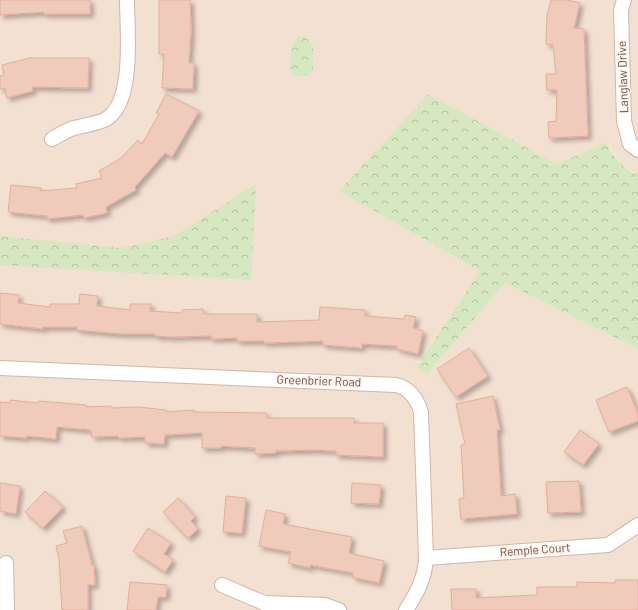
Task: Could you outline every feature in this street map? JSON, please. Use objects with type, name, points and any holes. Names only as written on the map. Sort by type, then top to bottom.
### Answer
[{"type":"street","points":[[52,139],[72,129],[107,118],[116,110],[123,98],[126,83],[127,0]]},
{"type":"street","name":"Langlaw Drive","points":[[624,0],[621,10],[624,121],[630,144],[638,150]]},
{"type":"street","name":"Greenbrier Road","points":[[0,368],[388,384],[403,387],[416,400],[421,412],[426,558],[423,578],[418,591],[406,610]]},
{"type":"street","name":"Remple Court","points":[[426,558],[608,545],[638,525]]},
{"type":"street","points":[[6,563],[7,610]]},
{"type":"street","points":[[222,585],[264,603],[325,605],[339,610]]},
{"type":"shaded area","points":[[0,0],[638,0],[638,175],[622,165],[606,142],[557,164],[428,94],[340,191],[480,271],[416,366],[427,374],[505,283],[638,349],[638,610],[0,610]]},
{"type":"green space","points":[[304,36],[313,46],[313,71],[308,75],[295,76],[289,69],[292,45],[298,37]]},
{"type":"green space","points":[[428,94],[557,164],[606,142],[619,162],[638,175],[638,349],[505,283],[427,374],[416,367],[480,271],[339,191]]},
{"type":"green space","points":[[256,184],[251,280],[0,265],[0,236],[120,248],[174,236]]},
{"type":"building","points":[[0,0],[90,0],[90,14],[44,14],[44,12],[0,15]]},
{"type":"building","points":[[159,0],[190,0],[191,31],[189,63],[194,63],[193,89],[162,88],[164,54],[159,54]]},
{"type":"building","points":[[551,0],[567,0],[580,3],[574,28],[584,29],[588,136],[549,138],[548,122],[556,121],[557,90],[547,90],[546,74],[556,74],[553,45],[546,44],[547,15]]},
{"type":"building","points":[[30,58],[89,58],[88,88],[32,87],[33,91],[7,98],[5,88],[0,89],[0,76],[4,75],[2,65]]},
{"type":"building","points":[[166,94],[199,111],[172,157],[165,153],[135,187],[136,190],[106,207],[107,213],[84,218],[83,215],[47,219],[47,216],[8,212],[11,185],[41,188],[40,191],[77,188],[76,184],[102,178],[99,171],[121,158],[138,140],[142,144],[159,114],[156,113]]},
{"type":"building","points":[[0,293],[19,295],[18,303],[50,307],[50,304],[79,304],[80,294],[98,296],[97,306],[130,310],[130,304],[151,304],[150,311],[182,313],[182,310],[203,309],[204,314],[257,314],[257,322],[319,320],[320,307],[365,310],[365,316],[404,319],[405,315],[416,317],[413,328],[423,331],[418,354],[397,349],[397,346],[362,344],[362,348],[323,345],[323,341],[264,343],[264,341],[237,341],[237,338],[211,339],[211,336],[173,337],[155,336],[155,334],[122,334],[77,330],[77,327],[43,327],[43,329],[0,324]]},
{"type":"building","points":[[469,348],[488,376],[456,397],[437,369]]},
{"type":"building","points":[[627,387],[638,414],[638,421],[609,432],[596,400]]},
{"type":"building","points":[[493,396],[500,430],[497,430],[501,496],[515,494],[517,514],[461,519],[459,499],[464,498],[461,445],[465,444],[456,404]]},
{"type":"building","points":[[10,400],[86,405],[86,407],[138,407],[166,410],[166,412],[194,410],[194,412],[266,413],[267,418],[354,418],[354,423],[383,423],[383,457],[336,455],[336,451],[276,451],[276,453],[255,454],[255,448],[221,446],[221,448],[202,448],[202,433],[165,435],[164,444],[145,443],[145,437],[92,437],[91,430],[57,427],[56,439],[27,436],[27,438],[0,436],[0,402],[10,403]]},
{"type":"building","points":[[580,430],[599,444],[583,465],[564,452]]},
{"type":"building","points":[[579,481],[581,512],[548,513],[546,482]]},
{"type":"building","points":[[0,483],[20,486],[16,514],[0,511]]},
{"type":"building","points":[[352,483],[381,485],[379,504],[351,503]]},
{"type":"building","points":[[45,491],[63,507],[43,528],[25,512]]},
{"type":"building","points":[[226,496],[246,498],[242,533],[223,532]]},
{"type":"building","points":[[178,498],[195,517],[191,521],[198,529],[188,538],[163,512]]},
{"type":"building","points":[[266,510],[285,514],[283,524],[352,537],[349,553],[384,561],[379,583],[352,577],[353,573],[310,565],[310,568],[288,563],[291,552],[259,546]]},
{"type":"building","points":[[82,526],[92,565],[94,565],[95,585],[88,585],[88,610],[62,610],[59,559],[56,546],[67,543],[63,531]]},
{"type":"building","points":[[148,528],[171,543],[164,554],[173,560],[165,572],[133,551]]},
{"type":"building","points":[[615,580],[638,580],[638,610],[452,610],[451,589],[476,589],[476,598],[537,595],[537,587],[577,587],[577,582],[615,583]]},
{"type":"building","points":[[130,582],[167,585],[166,597],[158,597],[156,610],[127,610]]}]
